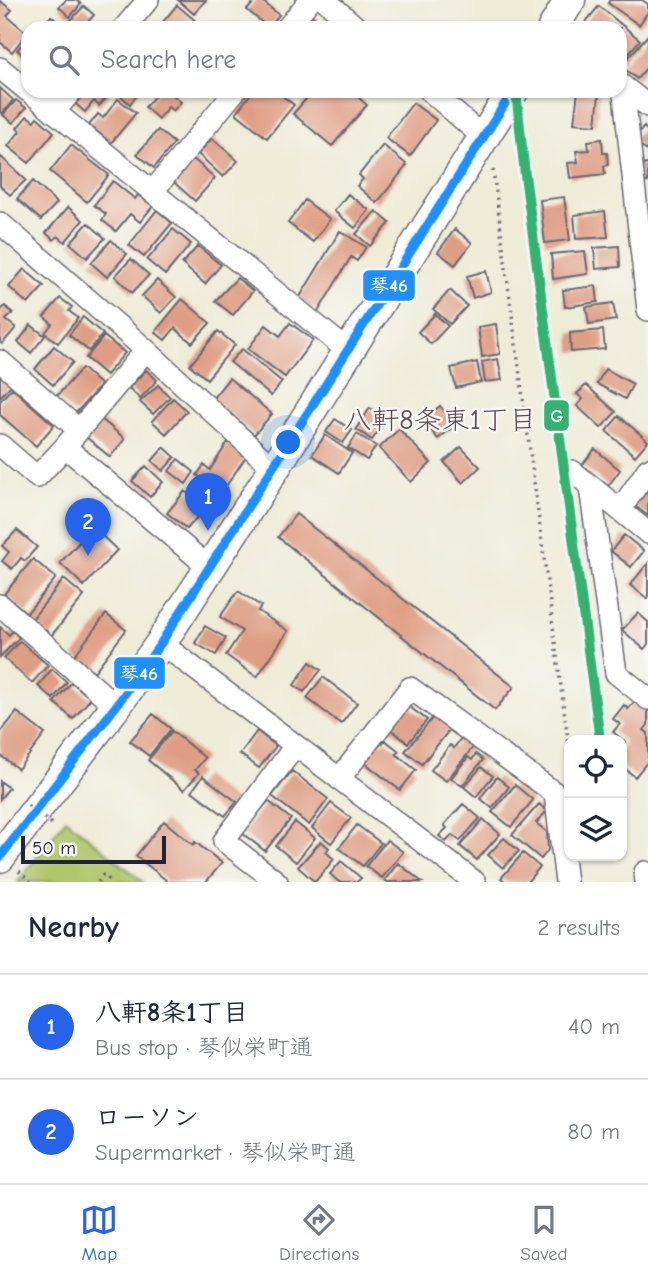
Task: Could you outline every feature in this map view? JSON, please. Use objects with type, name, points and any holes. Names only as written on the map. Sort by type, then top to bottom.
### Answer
[{"type":"main road","points":[[557,21],[570,0]]},
{"type":"main road","points":[[6,858],[161,643],[348,351],[487,149],[510,98]]},
{"type":"street","points":[[130,21],[148,0]]},
{"type":"street","points":[[293,21],[310,0]]},
{"type":"street","points":[[325,0],[349,21]]},
{"type":"street","points":[[0,68],[21,85]]},
{"type":"street","points":[[627,90],[648,106]]},
{"type":"street","points":[[37,98],[348,351]]},
{"type":"street","points":[[54,112],[66,98]]},
{"type":"street","points":[[153,191],[229,98]]},
{"type":"street","points":[[437,98],[487,149]]},
{"type":"street","points":[[623,98],[648,310]]},
{"type":"street","points":[[0,223],[146,349],[274,469]]},
{"type":"street","points":[[0,445],[37,477],[146,349]]},
{"type":"street","points":[[0,361],[79,430]]},
{"type":"street","points":[[65,447],[210,568]]},
{"type":"street","points":[[620,510],[648,469]]},
{"type":"street","points":[[572,471],[648,533]]},
{"type":"street","points":[[590,487],[616,673],[648,699]]},
{"type":"street","points":[[0,605],[116,706]]},
{"type":"street","points":[[161,643],[475,882]]},
{"type":"street","points":[[339,779],[410,688],[555,793],[566,882]]},
{"type":"street","points":[[277,882],[224,841],[295,746]]},
{"type":"path","points":[[487,149],[567,735]]},
{"type":"path","points":[[22,801],[53,825]]},
{"type":"path","points":[[6,858],[30,882]]},
{"type":"path","points":[[98,882],[103,874],[113,882]]},
{"type":"green space","points":[[66,819],[143,882],[18,882]]},
{"type":"building","points":[[66,0],[76,0],[81,4],[70,17],[59,7]]},
{"type":"building","points":[[178,0],[206,0],[194,14]]},
{"type":"building","points":[[256,0],[261,0],[279,15],[274,21],[260,21],[247,10]]},
{"type":"building","points":[[610,0],[642,0],[648,4],[648,12],[639,25],[608,3]]},
{"type":"building","points":[[0,1],[12,10],[7,16],[21,28],[21,41],[12,52],[0,42]]},
{"type":"building","points":[[177,5],[196,21],[164,21]]},
{"type":"building","points":[[84,6],[94,15],[88,21],[70,21]]},
{"type":"building","points":[[599,6],[617,21],[586,21]]},
{"type":"building","points":[[308,12],[319,21],[300,21]]},
{"type":"building","points":[[627,29],[640,40],[627,55]]},
{"type":"building","points":[[648,35],[648,66],[637,79],[627,71],[627,59]]},
{"type":"building","points":[[0,88],[13,100],[2,114],[0,112]]},
{"type":"building","points":[[106,98],[99,106],[94,101],[85,112],[70,99]]},
{"type":"building","points":[[123,98],[135,98],[130,104]]},
{"type":"building","points":[[153,98],[177,98],[181,102],[173,111],[168,107],[158,119],[145,107]]},
{"type":"building","points":[[248,98],[285,98],[294,105],[267,138],[236,113]]},
{"type":"building","points":[[307,98],[359,98],[367,105],[332,146],[293,114]]},
{"type":"building","points":[[577,98],[599,98],[596,125],[574,123]]},
{"type":"building","points":[[118,99],[136,113],[111,143],[89,125],[98,114],[103,118]]},
{"type":"building","points":[[16,100],[26,108],[13,123],[3,115]]},
{"type":"building","points":[[413,103],[436,120],[410,156],[386,138]]},
{"type":"building","points":[[27,116],[34,121],[37,117],[54,132],[29,163],[8,146],[20,131],[17,128]]},
{"type":"building","points":[[644,127],[648,131],[648,152],[633,139]]},
{"type":"building","points":[[158,130],[174,143],[154,168],[137,154]]},
{"type":"building","points":[[212,138],[238,161],[223,177],[198,154]]},
{"type":"building","points":[[602,139],[603,153],[607,153],[608,165],[604,166],[605,174],[570,178],[568,163],[578,162],[576,151],[589,150],[588,141]]},
{"type":"building","points":[[71,145],[109,175],[87,202],[50,171]]},
{"type":"building","points":[[383,145],[407,165],[377,203],[357,186],[363,179],[359,175]]},
{"type":"building","points":[[0,156],[26,180],[10,195],[0,186]]},
{"type":"building","points":[[191,157],[215,178],[195,201],[168,177]]},
{"type":"building","points":[[648,164],[648,182],[636,183],[634,166]]},
{"type":"building","points":[[33,181],[57,203],[41,220],[17,199]]},
{"type":"building","points":[[113,181],[135,199],[138,195],[153,206],[140,222],[130,214],[116,231],[102,220],[106,214],[94,205]]},
{"type":"building","points":[[348,194],[369,210],[355,228],[334,211]]},
{"type":"building","points":[[564,197],[570,240],[545,243],[540,200]]},
{"type":"building","points":[[305,200],[330,219],[313,242],[288,223]]},
{"type":"building","points":[[68,207],[83,220],[65,242],[58,236],[54,240],[46,233]]},
{"type":"building","points":[[157,210],[172,223],[144,257],[129,245]]},
{"type":"building","points":[[376,211],[390,223],[370,246],[356,234]]},
{"type":"building","points":[[605,211],[608,237],[576,239],[574,215]]},
{"type":"building","points":[[88,223],[105,238],[87,258],[70,243]]},
{"type":"building","points":[[173,229],[191,244],[165,275],[147,260]]},
{"type":"building","points":[[455,229],[472,243],[455,265],[438,252]]},
{"type":"building","points":[[340,231],[366,247],[357,261],[351,257],[318,312],[298,300]]},
{"type":"building","points":[[111,240],[127,254],[107,277],[91,263]]},
{"type":"building","points":[[198,246],[221,265],[205,284],[182,264]]},
{"type":"building","points":[[619,246],[620,267],[596,269],[594,248]]},
{"type":"building","points":[[585,251],[588,274],[553,279],[551,254]]},
{"type":"building","points":[[131,259],[149,275],[132,293],[115,276]]},
{"type":"building","points":[[24,269],[44,286],[28,304],[9,287]]},
{"type":"building","points":[[486,271],[491,292],[473,298],[467,276]]},
{"type":"building","points":[[237,278],[253,291],[233,315],[215,301]]},
{"type":"building","points":[[157,280],[176,297],[161,313],[142,296]]},
{"type":"building","points":[[596,286],[598,302],[565,307],[563,290]]},
{"type":"building","points":[[450,290],[467,306],[450,324],[433,309]]},
{"type":"building","points":[[60,298],[72,307],[69,311],[78,318],[58,343],[45,333],[52,324],[44,317]]},
{"type":"building","points":[[182,299],[210,323],[192,343],[175,328],[165,340],[155,332]]},
{"type":"building","points":[[613,303],[616,320],[589,324],[586,307]]},
{"type":"building","points":[[5,306],[13,313],[6,320],[16,328],[2,344],[0,311]]},
{"type":"building","points":[[435,314],[448,326],[431,344],[418,332]]},
{"type":"building","points":[[83,317],[103,334],[89,351],[69,335]]},
{"type":"building","points":[[290,323],[313,340],[285,377],[248,349],[266,325],[280,336]]},
{"type":"building","points":[[496,324],[500,354],[482,357],[478,327]]},
{"type":"building","points":[[31,325],[45,336],[31,353],[18,342]]},
{"type":"building","points":[[603,330],[605,349],[571,352],[570,333]]},
{"type":"building","points":[[218,331],[235,345],[207,379],[190,365]]},
{"type":"building","points":[[104,336],[125,353],[106,375],[86,358]]},
{"type":"building","points":[[54,346],[73,362],[53,385],[35,369]]},
{"type":"building","points":[[242,349],[282,382],[271,396],[230,362]]},
{"type":"building","points":[[498,359],[502,380],[485,382],[482,362]]},
{"type":"building","points":[[477,362],[481,382],[456,388],[451,368]]},
{"type":"building","points":[[82,368],[101,385],[75,414],[56,397]]},
{"type":"building","points":[[605,369],[633,384],[625,399],[597,384]]},
{"type":"building","points":[[146,370],[157,380],[140,399],[129,388]]},
{"type":"building","points":[[0,375],[11,385],[0,397]]},
{"type":"building","points":[[229,378],[272,414],[254,435],[212,399]]},
{"type":"building","points":[[158,385],[170,397],[153,414],[140,402]]},
{"type":"building","points":[[586,385],[616,412],[601,428],[577,406],[583,399],[577,394]]},
{"type":"building","points":[[12,388],[54,425],[36,446],[0,415],[0,401]]},
{"type":"building","points":[[173,398],[187,411],[166,434],[152,421]]},
{"type":"building","points":[[440,406],[455,425],[438,439],[423,420]]},
{"type":"building","points":[[370,408],[387,419],[372,440],[356,429]]},
{"type":"building","points":[[619,416],[648,441],[635,456],[606,431]]},
{"type":"building","points":[[100,418],[125,439],[110,457],[85,436]]},
{"type":"building","points":[[335,419],[352,430],[343,443],[326,432]]},
{"type":"building","points":[[399,429],[431,463],[411,482],[379,448]]},
{"type":"building","points":[[357,434],[376,446],[367,460],[348,448]]},
{"type":"building","points":[[325,435],[352,453],[339,473],[312,455]]},
{"type":"building","points":[[228,442],[247,455],[222,492],[197,475],[204,465],[210,470]]},
{"type":"building","points":[[164,447],[175,457],[163,471],[152,461]]},
{"type":"building","points":[[461,447],[480,467],[463,483],[444,462]]},
{"type":"building","points":[[595,449],[620,470],[608,486],[582,465]]},
{"type":"building","points":[[178,459],[194,472],[186,484],[169,471]]},
{"type":"building","points":[[146,466],[163,482],[150,497],[132,481]]},
{"type":"building","points":[[648,490],[648,516],[635,506]]},
{"type":"building","points":[[185,491],[205,508],[187,529],[167,513]]},
{"type":"building","points":[[296,514],[514,687],[495,710],[278,537]]},
{"type":"building","points":[[93,527],[117,550],[84,586],[60,563]]},
{"type":"building","points":[[17,530],[37,547],[25,561],[21,558],[12,569],[2,561],[9,552],[2,546]]},
{"type":"building","points":[[624,535],[644,551],[631,567],[611,551]]},
{"type":"building","points":[[33,559],[56,578],[27,613],[4,594]]},
{"type":"building","points":[[648,563],[648,599],[630,585]]},
{"type":"building","points":[[64,579],[84,596],[51,636],[31,620]]},
{"type":"building","points":[[238,591],[261,606],[258,611],[288,631],[257,677],[226,655],[242,631],[220,617]]},
{"type":"building","points":[[638,613],[648,622],[648,644],[644,649],[622,630]]},
{"type":"building","points":[[106,614],[126,630],[94,672],[74,656]]},
{"type":"building","points":[[205,626],[226,638],[216,655],[195,643]]},
{"type":"building","points":[[0,627],[9,635],[13,631],[19,638],[0,657]]},
{"type":"building","points":[[20,641],[48,665],[32,683],[4,658]]},
{"type":"building","points":[[310,662],[321,670],[304,692],[294,685]]},
{"type":"building","points":[[52,669],[67,682],[53,699],[38,686]]},
{"type":"building","points":[[323,677],[357,703],[341,724],[307,698]]},
{"type":"building","points":[[72,682],[91,698],[73,719],[54,702]]},
{"type":"building","points":[[636,700],[648,709],[648,725],[644,730],[648,733],[648,761],[635,777],[627,770],[627,735],[617,735],[613,732],[620,724],[613,719],[624,705],[628,709]]},
{"type":"building","points":[[407,705],[427,720],[408,743],[389,728]]},
{"type":"building","points":[[17,712],[45,734],[18,769],[0,755],[0,733]]},
{"type":"building","points":[[153,714],[171,729],[149,756],[130,741]]},
{"type":"building","points":[[435,715],[451,728],[422,764],[405,751]]},
{"type":"building","points":[[172,731],[205,758],[195,770],[199,773],[184,790],[148,760]]},
{"type":"building","points":[[257,731],[276,746],[259,768],[240,754]]},
{"type":"building","points":[[462,737],[474,746],[446,781],[431,770],[450,745],[454,748]]},
{"type":"building","points":[[376,739],[382,744],[385,740],[399,751],[396,754],[416,770],[400,790],[360,759]]},
{"type":"building","points":[[476,754],[483,760],[462,786],[451,778],[468,757],[472,760]]},
{"type":"building","points":[[481,767],[493,776],[476,797],[464,787]]},
{"type":"building","points":[[292,771],[328,799],[309,825],[272,796]]},
{"type":"building","points":[[203,776],[237,802],[225,816],[192,791]]},
{"type":"building","points":[[497,777],[509,787],[492,808],[480,798]]},
{"type":"building","points":[[0,781],[9,788],[0,799]]},
{"type":"building","points":[[515,785],[533,800],[511,827],[492,812]]},
{"type":"building","points":[[268,801],[291,819],[265,851],[242,833]]},
{"type":"building","points":[[331,803],[351,818],[331,843],[312,828]]},
{"type":"building","points":[[463,804],[480,818],[460,841],[452,835],[446,842],[439,836],[447,828],[444,825]]},
{"type":"building","points":[[539,804],[547,811],[536,823],[547,832],[548,850],[541,859],[512,835]]},
{"type":"building","points":[[483,819],[500,834],[477,860],[460,846]]},
{"type":"building","points":[[164,821],[193,845],[195,842],[222,863],[206,882],[165,882],[166,880],[136,856]]},
{"type":"building","points":[[295,822],[315,838],[296,862],[276,846]]},
{"type":"building","points":[[357,825],[381,843],[363,866],[339,848]]},
{"type":"building","points":[[504,838],[519,851],[503,868],[488,855]]},
{"type":"building","points":[[387,840],[403,852],[382,878],[366,866]]},
{"type":"building","points":[[321,841],[329,848],[326,852],[334,859],[315,882],[298,867]]},
{"type":"building","points":[[523,853],[540,867],[527,882],[506,882],[501,878]]},
{"type":"building","points":[[341,861],[361,878],[357,882],[339,882],[330,874]]},
{"type":"building","points":[[398,863],[422,882],[387,882],[385,880]]},
{"type":"transit line","name":"琴46","points":[[0,857],[161,643],[509,98]]},
{"type":"transit line","name":"G","points":[[517,98],[599,735]]},
{"type":"place","name":"八軒8条1丁目","points":[[208,531]]},
{"type":"place","name":"ローソン","points":[[88,556]]},
{"type":"district","name":"八軒8条東1丁目","points":[[440,420]]}]
